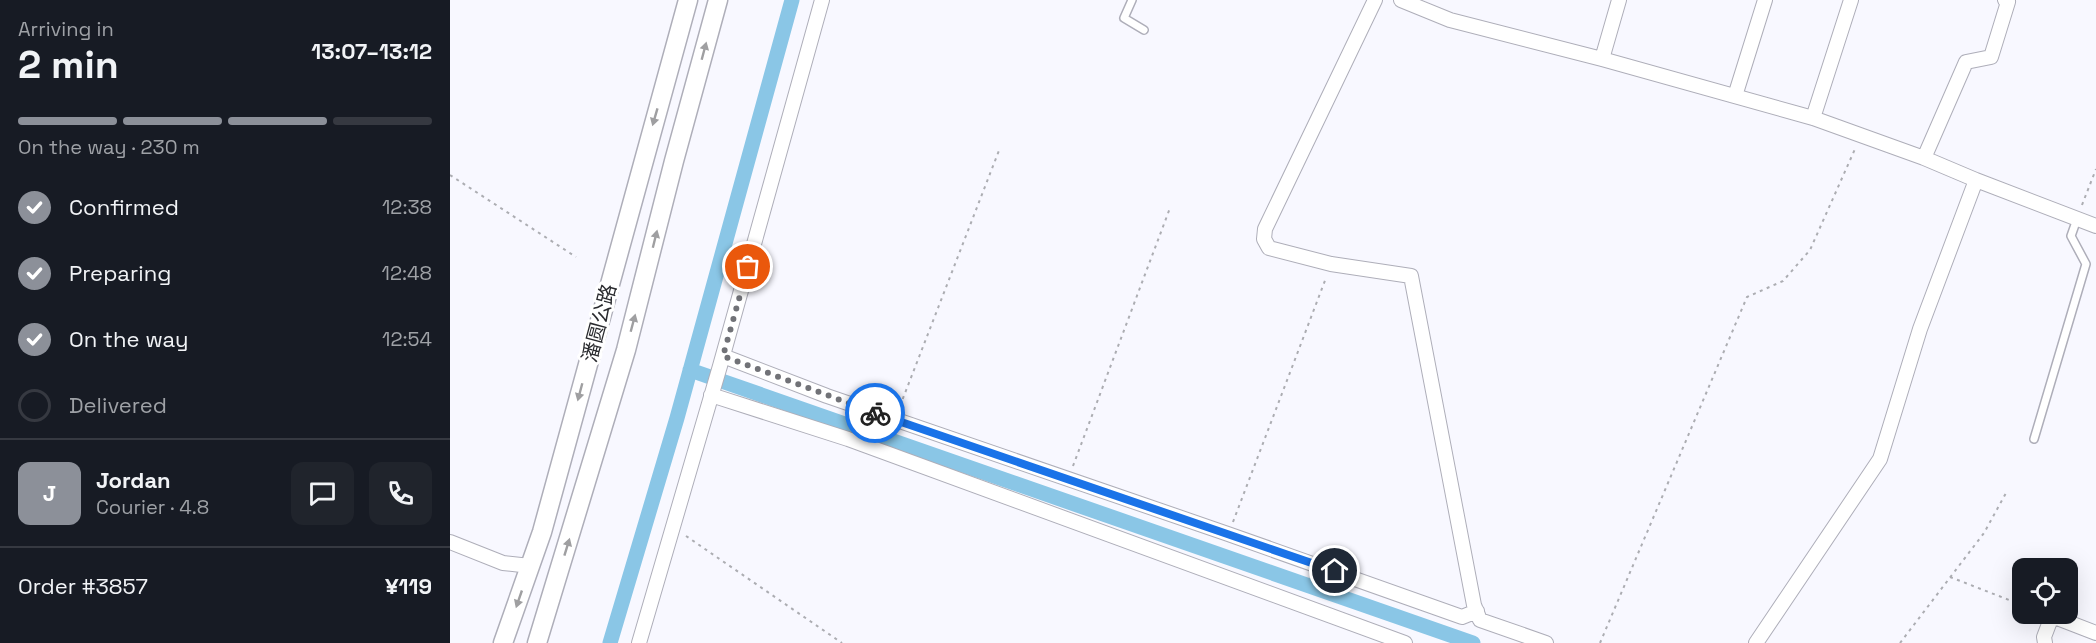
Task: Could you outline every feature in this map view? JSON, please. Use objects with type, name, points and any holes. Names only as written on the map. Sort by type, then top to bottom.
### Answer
[{"type":"main road","name":"潘圆公路","points":[[503,643],[542,532],[688,0]]},
{"type":"main road","name":"潘圆公路","points":[[537,643],[626,350],[674,160],[718,0]]},
{"type":"street","points":[[639,643],[722,361],[822,0]]},
{"type":"street","points":[[1375,0],[1265,229],[1264,239],[1269,248],[1331,264],[1411,276],[1480,620],[1508,637],[1546,643]]},
{"type":"street","points":[[1401,0],[1450,20],[1602,59],[1813,118],[1924,158],[2096,225]]},
{"type":"street","points":[[1602,59],[1619,0]]},
{"type":"street","points":[[1735,96],[1765,0]]},
{"type":"street","points":[[1813,118],[1851,0]]},
{"type":"street","points":[[1924,158],[1966,62],[1991,57],[2008,2],[2005,0]]},
{"type":"street","points":[[1756,643],[1880,459],[1920,329],[1976,180]]},
{"type":"street","points":[[722,361],[1228,534],[1462,617],[1477,611]]},
{"type":"street","points":[[712,392],[848,439],[1384,639],[1406,643]]},
{"type":"street","points":[[450,542],[503,563],[530,566]]},
{"type":"street","points":[[2045,643],[2044,638],[2052,616],[2096,633]]},
{"type":"lane","points":[[1132,0],[1124,18],[1144,30]]},
{"type":"lane","points":[[2034,439],[2086,264],[2071,236],[2077,219]]},
{"type":"path","points":[[1600,643],[1747,297],[1784,281],[1810,250],[1862,135]]},
{"type":"path","points":[[895,420],[1000,148]]},
{"type":"path","points":[[2077,219],[2096,169]]},
{"type":"path","points":[[450,175],[576,257]]},
{"type":"path","points":[[1068,479],[1170,208]]},
{"type":"path","points":[[1228,534],[1260,457],[1331,264]]},
{"type":"path","points":[[1900,643],[1984,533],[2006,493]]},
{"type":"path","points":[[673,526],[842,643]]},
{"type":"path","points":[[1950,577],[2012,601]]},
{"type":"waterway","points":[[610,643],[677,418],[792,0]]},
{"type":"waterway","points":[[690,370],[1473,643]]},
{"type":"way so far","points":[[748,267],[723,356],[875,413]]},
{"type":"route","points":[[875,413],[1335,571]]}]
